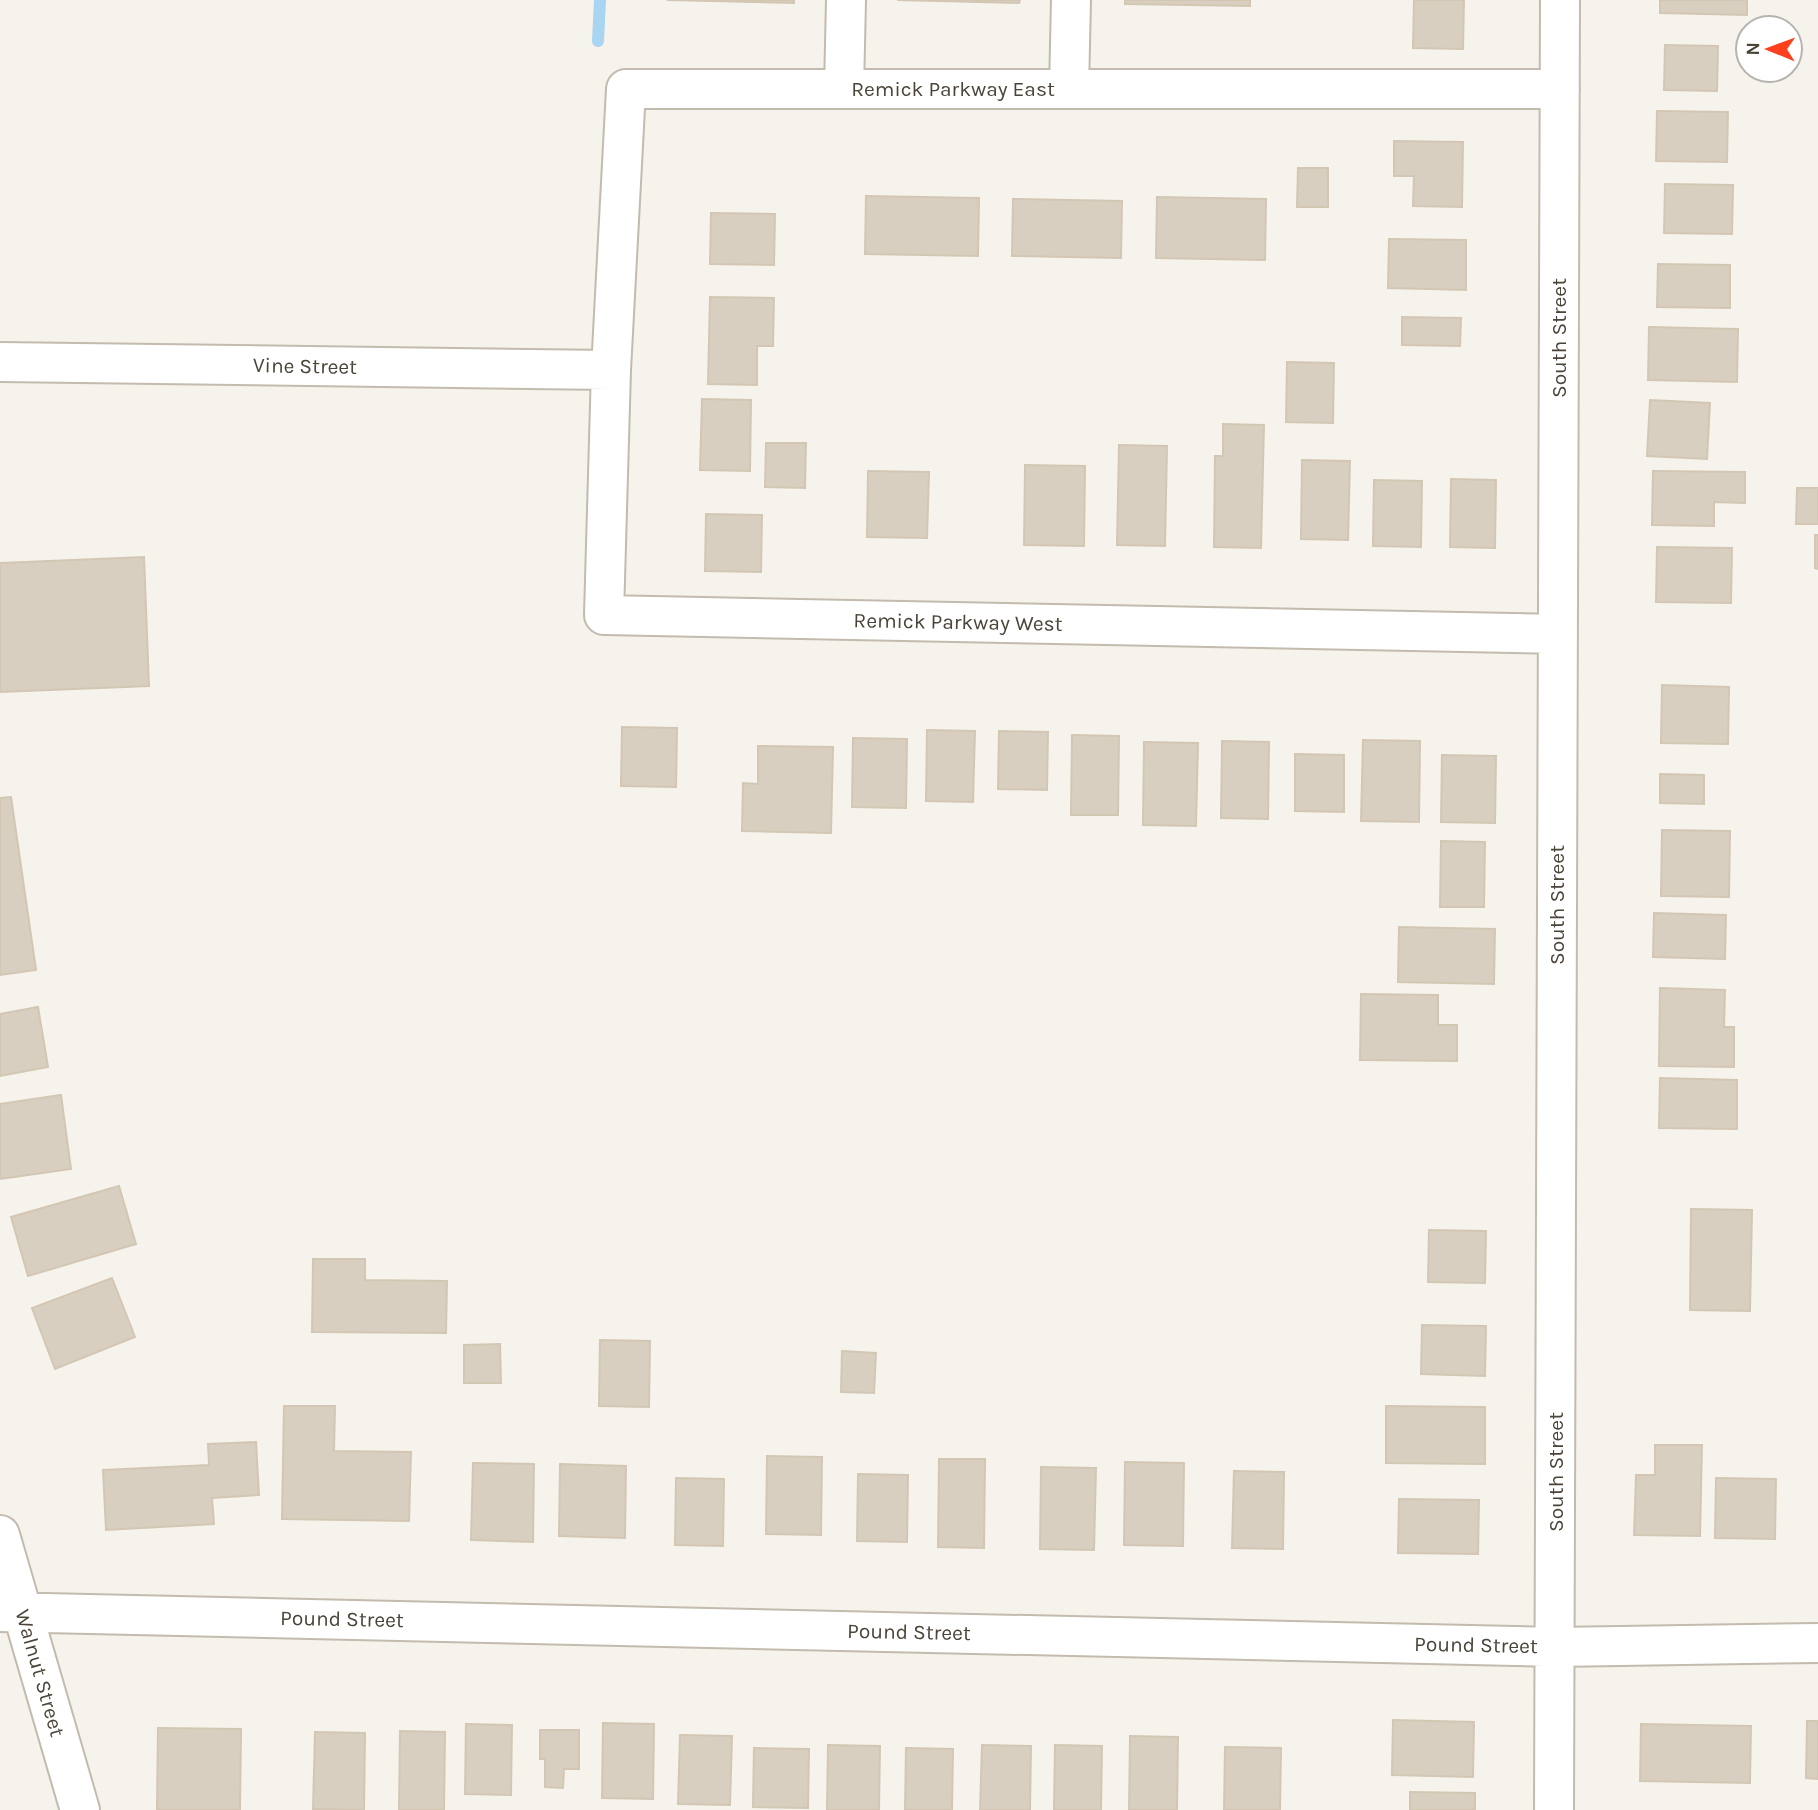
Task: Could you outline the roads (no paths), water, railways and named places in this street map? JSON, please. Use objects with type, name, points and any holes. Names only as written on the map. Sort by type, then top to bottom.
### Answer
[{"type":"street","points":[[844,89],[846,0]]},
{"type":"street","points":[[1069,89],[1071,0]]},
{"type":"street","name":"South Street","points":[[1554,1810],[1560,0]]},
{"type":"street","name":"Remick Parkway East","points":[[611,370],[626,89],[1560,89]]},
{"type":"street","name":"Vine Street","points":[[0,362],[611,370]]},
{"type":"street","name":"Remick Parkway West","points":[[611,370],[604,615],[1558,634]]},
{"type":"street","name":"Walnut Street","points":[[0,1535],[11,1612],[80,1810]]},
{"type":"street","name":"Pound Street","points":[[11,1612],[1556,1647],[1818,1643]]},
{"type":"waterway","points":[[598,41],[600,0]]}]
